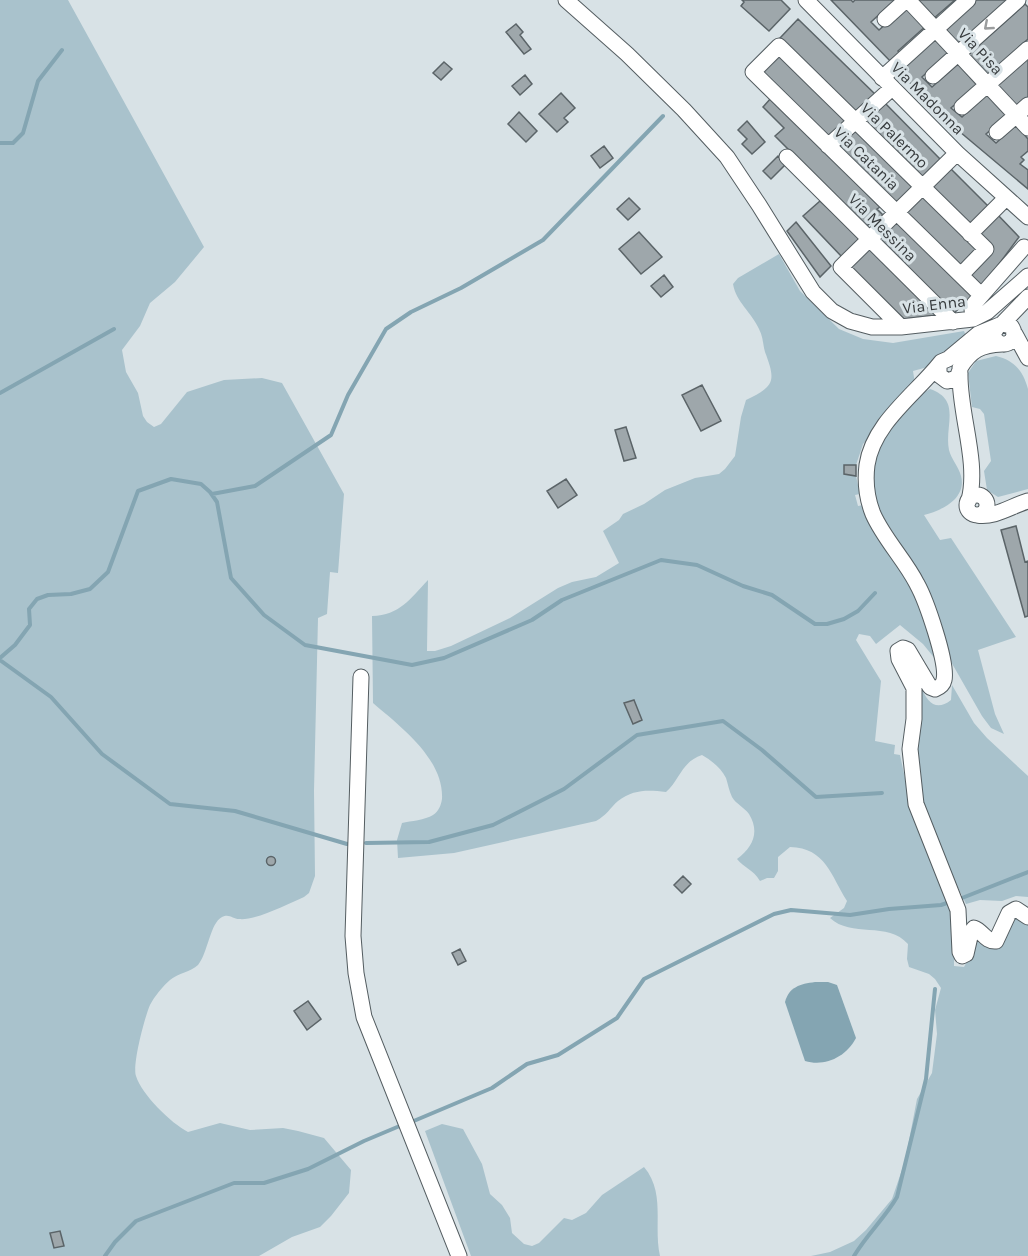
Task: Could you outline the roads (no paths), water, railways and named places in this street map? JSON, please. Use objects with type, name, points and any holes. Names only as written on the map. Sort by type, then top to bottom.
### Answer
[{"type":"street","name":"Via Enna","points":[[566,0],[627,54],[684,110],[727,157],[813,292],[832,311],[849,321],[872,327],[901,327],[973,319],[987,312],[1028,276]]},
{"type":"street","name":"Via Madonna","points":[[806,0],[957,153],[1027,214]]},
{"type":"street","points":[[885,19],[907,0]]},
{"type":"street","name":"Via Pisa","points":[[907,0],[988,85],[1022,110],[1028,128]]},
{"type":"street","points":[[828,146],[854,120],[865,114],[887,83],[936,29],[968,0]]},
{"type":"street","points":[[933,76],[1018,0]]},
{"type":"street","name":"Via Palermo","points":[[779,46],[986,249],[961,275]]},
{"type":"street","name":"Via Catania","points":[[779,46],[753,72],[981,295]]},
{"type":"street","points":[[962,107],[1028,49]]},
{"type":"street","points":[[998,132],[1022,110]]},
{"type":"street","points":[[901,327],[841,267],[957,153]]},
{"type":"street","name":"Via Messina","points":[[787,157],[953,322]]},
{"type":"street","points":[[970,234],[1006,198]]},
{"type":"street","points":[[973,319],[972,309],[981,295],[1024,247]]},
{"type":"street","points":[[1006,334],[1028,298]]},
{"type":"street","points":[[1028,359],[1006,334],[978,334],[949,371],[918,388],[875,439],[867,464],[866,479],[874,514],[918,584],[944,668],[944,681],[940,687],[935,689],[930,687],[908,650],[903,648],[898,651],[899,659],[914,688],[914,719],[910,749],[916,804],[958,910],[962,956],[966,954],[974,928],[991,942],[996,941],[1009,913],[1016,909],[1028,917]]},
{"type":"street","points":[[949,371],[960,398],[972,477],[979,499]]},
{"type":"street","points":[[979,499],[1021,503],[996,514],[985,516],[976,515],[968,509],[979,499]]},
{"type":"street","points":[[361,676],[353,936],[356,973],[364,1017],[459,1256]]},
{"type":"waterway","points":[[0,143],[13,143],[23,133],[38,81],[62,50]]},
{"type":"waterway","points":[[212,494],[255,486],[331,435],[348,395],[386,329],[411,312],[461,288],[543,240],[663,116]]},
{"type":"waterway","points":[[0,393],[114,329]]},
{"type":"waterway","points":[[0,658],[15,645],[30,625],[29,609],[37,599],[48,595],[71,594],[90,589],[108,572],[138,491],[171,479],[201,484],[217,502],[231,578],[264,615],[305,645],[412,665],[444,658],[532,620],[562,600],[661,560],[697,565],[743,586],[772,595],[815,624],[827,624],[844,619],[858,611],[875,593]]},
{"type":"waterway","points":[[0,660],[51,697],[102,754],[170,804],[235,811],[347,844]]},
{"type":"waterway","points":[[366,843],[429,842],[493,825],[564,789],[637,735],[723,721],[762,750],[816,797],[882,793]]},
{"type":"waterway","points":[[957,900],[1028,872]]},
{"type":"waterway","points":[[409,1123],[492,1088],[527,1064],[558,1055],[617,1018],[644,979],[774,914],[791,910],[850,915],[941,905],[950,902]]},
{"type":"waterway","points":[[854,1256],[897,1197],[926,1079],[935,989]]},
{"type":"waterway","points":[[105,1256],[136,1221],[234,1183],[264,1183],[308,1169],[402,1125]]}]
